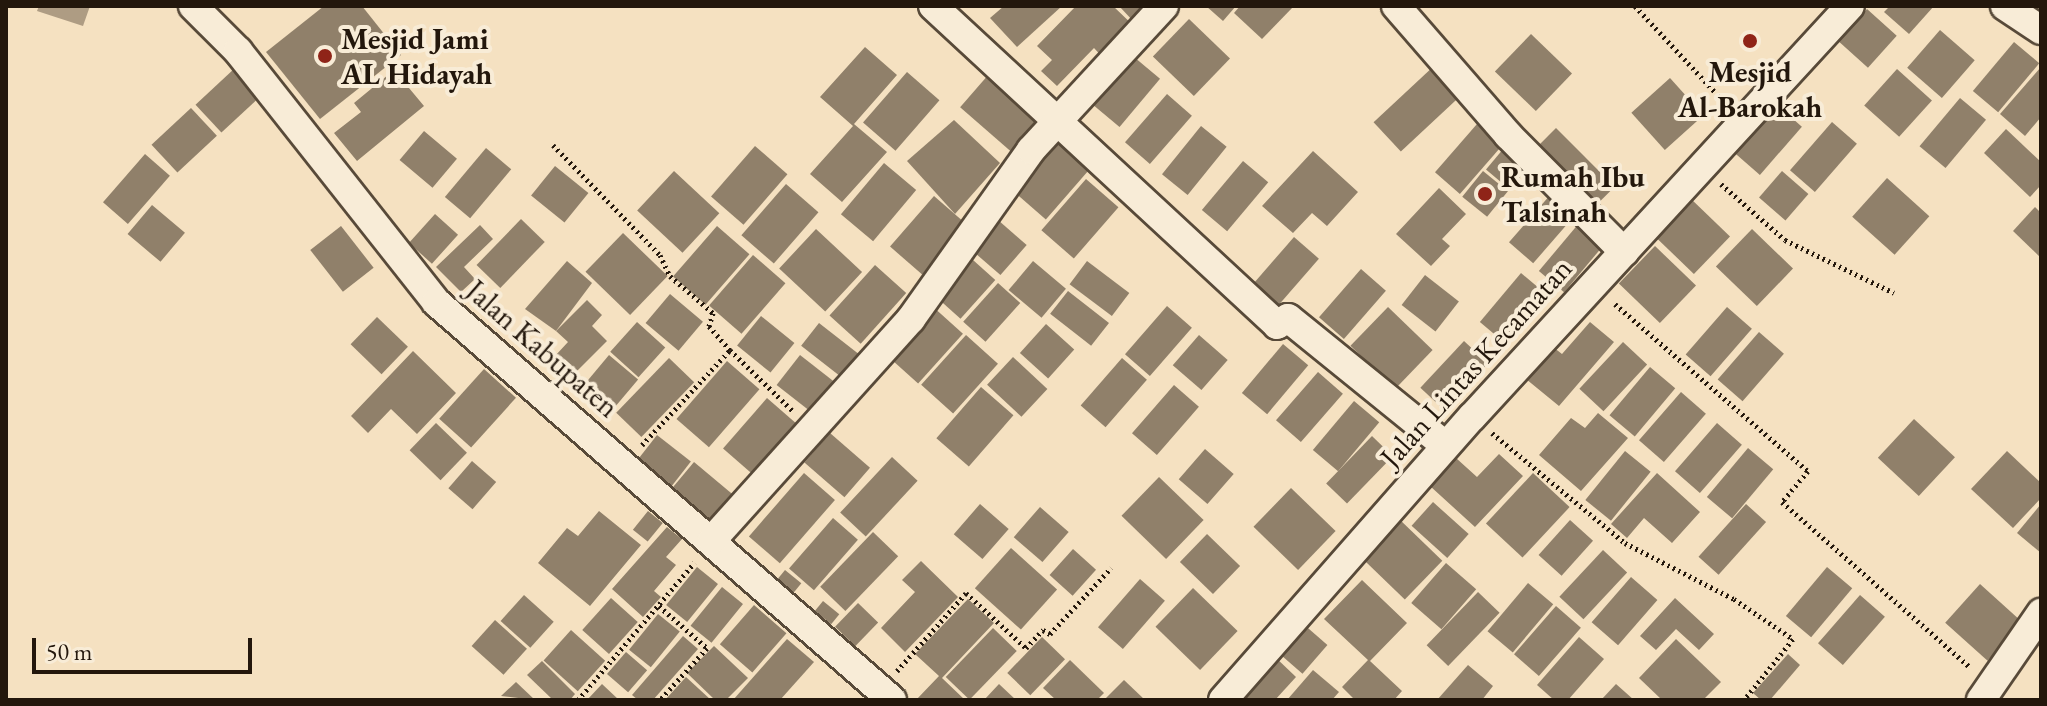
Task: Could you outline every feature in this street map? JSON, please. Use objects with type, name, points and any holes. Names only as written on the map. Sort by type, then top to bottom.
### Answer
[{"type":"street","name":"Jalan Kabupaten","points":[[193,6],[238,51],[436,302],[625,463],[886,695]]},
{"type":"street","points":[[933,6],[1277,325],[1288,318],[1446,446]]},
{"type":"street","points":[[712,540],[911,319],[1031,150],[1059,124],[1164,6]]},
{"type":"street","points":[[1396,6],[1508,135],[1624,252]]},
{"type":"street","name":"Jalan Lintas Kecamatan","points":[[1230,698],[1446,446],[1850,6]]},
{"type":"street","points":[[2005,6],[2040,30]]},
{"type":"street","points":[[1986,693],[2041,613]]},
{"type":"path","points":[[1635,6],[1743,123]]},
{"type":"path","points":[[553,145],[660,255],[670,276],[713,313],[709,326],[730,350],[812,429]]},
{"type":"path","points":[[1702,167],[1785,240],[1894,293]]},
{"type":"path","points":[[1593,285],[1808,471],[1782,502],[1986,693]]},
{"type":"path","points":[[625,463],[730,350]]},
{"type":"path","points":[[1472,417],[1625,543],[1734,599],[1793,639],[1744,700]]},
{"type":"path","points":[[578,700],[712,540]]},
{"type":"path","points":[[886,695],[966,593],[1026,648],[1043,630],[1050,634],[1111,568]]},
{"type":"path","points":[[659,606],[707,648],[660,700]]},
{"type":"shaded area","points":[[39,6],[90,6],[83,26],[37,11]]},
{"type":"building","name":"Mesjid Jami AL Hidayah","points":[[324,6],[362,6],[401,55],[320,119],[266,52]]},
{"type":"building","points":[[1004,6],[1062,6],[1017,47],[990,18]]},
{"type":"building","points":[[1076,6],[1113,6],[1137,29],[1106,61],[1094,48],[1057,86],[1041,71],[1052,60],[1037,46]]},
{"type":"building","points":[[1119,6],[1151,6],[1134,22]]},
{"type":"building","points":[[1206,6],[1236,6],[1223,21]]},
{"type":"building","points":[[1240,6],[1294,6],[1262,39],[1234,13]]},
{"type":"building","points":[[1890,6],[1934,6],[1909,34],[1884,12]]},
{"type":"building","points":[[1867,9],[1897,36],[1868,68],[1838,41]]},
{"type":"building","points":[[1189,19],[1230,59],[1194,96],[1153,56]]},
{"type":"building","points":[[1940,30],[1975,60],[1942,98],[1907,68]]},
{"type":"building","points":[[1531,34],[1572,74],[1536,111],[1495,71]]},
{"type":"building","points":[[2014,42],[2039,63],[1998,112],[1973,91]]},
{"type":"building","points":[[865,47],[897,75],[854,124],[887,152],[842,202],[810,174],[853,126],[820,97]]},
{"type":"building","points":[[1134,57],[1160,79],[1120,127],[1094,105]]},
{"type":"building","points":[[1435,65],[1462,94],[1401,152],[1374,122]]},
{"type":"building","points":[[2041,67],[2041,117],[2025,136],[2000,114]]},
{"type":"building","points":[[235,68],[261,96],[221,133],[196,105]]},
{"type":"building","points":[[1897,69],[1932,100],[1899,137],[1864,105]]},
{"type":"building","points":[[394,70],[424,106],[357,161],[334,133],[361,112],[354,103]]},
{"type":"building","points":[[907,72],[939,100],[895,151],[863,123]]},
{"type":"building","points":[[989,74],[1042,120],[1013,153],[960,107]]},
{"type":"building","points":[[1670,78],[1703,115],[1665,150],[1631,113]]},
{"type":"building","points":[[1167,94],[1192,116],[1150,164],[1125,142]]},
{"type":"building","points":[[1960,98],[1986,120],[1946,168],[1920,146]]},
{"type":"building","points":[[1777,105],[1802,127],[1760,175],[1735,153]]},
{"type":"building","points":[[191,108],[217,136],[177,173],[152,145]]},
{"type":"building","points":[[954,120],[1000,163],[955,214],[907,161]]},
{"type":"building","points":[[1832,122],[1857,144],[1815,192],[1790,170]]},
{"type":"building","points":[[1477,124],[1502,146],[1460,194],[1435,172]]},
{"type":"building","points":[[1201,126],[1227,147],[1188,195],[1162,174]]},
{"type":"building","points":[[1556,128],[1615,187],[1593,209],[1534,150]]},
{"type":"building","points":[[2006,129],[2041,162],[2041,185],[2030,197],[1984,153]]},
{"type":"building","points":[[424,131],[457,159],[433,188],[400,160]]},
{"type":"building","points":[[1058,140],[1090,168],[1046,220],[1013,191]]},
{"type":"building","points":[[755,146],[787,174],[743,225],[711,197]]},
{"type":"building","points":[[486,148],[511,169],[470,218],[445,197]]},
{"type":"building","points":[[1504,148],[1528,168],[1510,189],[1486,169]]},
{"type":"building","points":[[1313,151],[1358,192],[1327,226],[1312,213],[1293,233],[1262,206]]},
{"type":"building","points":[[145,154],[170,176],[128,224],[103,202]]},
{"type":"building","points":[[1243,161],[1268,182],[1227,231],[1202,210]]},
{"type":"building","points":[[884,163],[916,190],[873,241],[841,214]]},
{"type":"building","points":[[555,166],[588,193],[565,223],[531,196]]},
{"type":"building","points":[[674,171],[719,213],[683,253],[637,210]]},
{"type":"building","name":"Rumah Ibu Talsinah","points":[[1483,171],[1508,191],[1487,217],[1462,197]]},
{"type":"building","points":[[1782,171],[1808,194],[1785,220],[1759,197]]},
{"type":"building","points":[[1887,178],[1929,216],[1895,255],[1852,217]]},
{"type":"building","points":[[1086,179],[1118,207],[1074,259],[1041,230]]},
{"type":"building","points":[[786,184],[818,212],[774,264],[741,235]]},
{"type":"building","points":[[1439,188],[1466,214],[1442,239],[1450,246],[1431,266],[1396,234]]},
{"type":"building","points":[[1551,194],[1575,215],[1533,263],[1509,242]]},
{"type":"building","points":[[934,196],[966,224],[922,275],[890,247]]},
{"type":"building","points":[[1689,197],[1730,237],[1694,274],[1653,234]]},
{"type":"building","points":[[152,205],[185,233],[161,262],[128,234]]},
{"type":"building","points":[[2035,207],[2041,213],[2041,258],[2013,231]]},
{"type":"building","points":[[435,214],[458,235],[432,264],[409,243]]},
{"type":"building","points":[[521,219],[545,242],[500,288],[477,265]]},
{"type":"building","points":[[998,220],[1027,245],[1000,275],[972,250]]},
{"type":"building","points":[[1580,222],[1605,243],[1564,292],[1539,271]]},
{"type":"building","points":[[480,225],[493,239],[464,267],[475,279],[461,292],[436,267]]},
{"type":"building","points":[[341,226],[374,268],[343,292],[310,250]]},
{"type":"building","points":[[717,226],[749,254],[705,305],[673,277]]},
{"type":"building","points":[[816,229],[862,272],[825,311],[779,268]]},
{"type":"building","points":[[1752,229],[1793,269],[1757,306],[1716,266]]},
{"type":"building","points":[[623,233],[668,276],[630,315],[585,272]]},
{"type":"building","points":[[1294,237],[1319,259],[1277,307],[1252,285]]},
{"type":"building","points":[[1655,246],[1696,286],[1660,323],[1619,283]]},
{"type":"building","points":[[753,255],[785,283],[741,334],[709,306]]},
{"type":"building","points":[[973,260],[995,280],[960,319],[938,299]]},
{"type":"building","points":[[567,261],[592,283],[556,331],[525,309]]},
{"type":"building","points":[[1033,261],[1066,289],[1042,318],[1009,290]]},
{"type":"building","points":[[1087,261],[1129,293],[1112,316],[1070,284]]},
{"type":"building","points":[[875,265],[906,293],[861,344],[829,316]]},
{"type":"building","points":[[1361,269],[1386,291],[1344,339],[1319,317]]},
{"type":"building","points":[[1521,273],[1546,294],[1505,343],[1480,322]]},
{"type":"building","points":[[1425,275],[1459,301],[1435,331],[1402,305]]},
{"type":"building","points":[[998,283],[1020,303],[985,342],[963,322]]},
{"type":"building","points":[[1068,291],[1109,323],[1091,346],[1050,314]]},
{"type":"building","points":[[670,294],[703,322],[679,351],[646,323]]},
{"type":"building","points":[[587,300],[602,315],[592,326],[607,341],[574,374],[555,356],[568,342],[556,331]]},
{"type":"building","points":[[931,305],[963,334],[918,384],[886,355]]},
{"type":"building","points":[[1167,306],[1192,328],[1150,376],[1125,354]]},
{"type":"building","points":[[1388,307],[1433,350],[1395,389],[1350,346]]},
{"type":"building","points":[[1727,307],[1752,329],[1711,376],[1686,355]]},
{"type":"building","points":[[761,316],[794,343],[771,373],[737,346]]},
{"type":"building","points":[[377,317],[408,347],[382,374],[351,344]]},
{"type":"building","points":[[637,322],[665,347],[638,377],[610,352]]},
{"type":"building","points":[[1590,322],[1614,342],[1559,406],[1526,379],[1553,347],[1562,354]]},
{"type":"building","points":[[819,323],[860,355],[842,378],[801,346]]},
{"type":"building","points":[[1046,324],[1074,349],[1048,378],[1020,353]]},
{"type":"building","points":[[1759,332],[1784,354],[1743,401],[1718,380]]},
{"type":"building","points":[[966,335],[998,364],[953,414],[921,385]]},
{"type":"building","points":[[1199,335],[1228,360],[1201,390],[1173,365]]},
{"type":"building","points":[[1464,341],[1488,364],[1444,410],[1420,388]]},
{"type":"building","points":[[1623,342],[1647,365],[1603,411],[1579,389]]},
{"type":"building","points":[[1283,344],[1308,365],[1267,414],[1242,393]]},
{"type":"building","points":[[413,351],[456,393],[417,434],[391,409],[368,433],[351,416]]},
{"type":"building","points":[[609,355],[638,379],[613,409],[584,385]]},
{"type":"building","points":[[800,355],[834,381],[810,411],[777,385]]},
{"type":"building","points":[[1013,357],[1047,389],[1021,417],[987,385]]},
{"type":"building","points":[[669,358],[694,382],[641,437],[616,413]]},
{"type":"building","points":[[1122,358],[1147,380],[1106,427],[1081,406]]},
{"type":"building","points":[[727,361],[759,389],[709,447],[676,419]]},
{"type":"building","points":[[1650,367],[1675,388],[1635,436],[1610,415]]},
{"type":"building","points":[[484,369],[516,398],[471,448],[439,419]]},
{"type":"building","points":[[1318,372],[1343,394],[1301,442],[1276,420]]},
{"type":"building","points":[[1174,385],[1199,407],[1157,455],[1132,433]]},
{"type":"building","points":[[981,387],[1013,415],[969,467],[936,438]]},
{"type":"building","points":[[1681,392],[1706,414],[1664,462],[1639,440]]},
{"type":"building","points":[[767,398],[799,426],[755,477],[723,449]]},
{"type":"building","points":[[1354,401],[1379,422],[1338,471],[1313,450]]},
{"type":"building","points":[[1598,413],[1628,438],[1581,491],[1539,455],[1571,418],[1585,428]]},
{"type":"building","points":[[1914,419],[1955,457],[1919,496],[1878,458]]},
{"type":"building","points":[[436,423],[467,453],[441,480],[410,450]]},
{"type":"building","points":[[1717,423],[1742,445],[1700,493],[1675,471]]},
{"type":"building","points":[[830,433],[870,468],[844,497],[804,462]]},
{"type":"building","points":[[657,435],[691,461],[667,491],[634,465]]},
{"type":"building","points":[[1372,436],[1393,456],[1347,504],[1326,483]]},
{"type":"building","points":[[1748,448],[1773,469],[1732,518],[1707,497]]},
{"type":"building","points":[[1205,449],[1234,474],[1207,504],[1179,479]]},
{"type":"building","points":[[1625,451],[1651,472],[1611,521],[1585,500]]},
{"type":"building","points":[[2007,451],[2041,483],[2041,498],[2013,528],[1971,489]]},
{"type":"building","points":[[1499,454],[1523,476],[1475,527],[1430,486],[1456,458],[1477,477]]},
{"type":"building","points":[[892,457],[918,481],[866,536],[840,513]]},
{"type":"building","points":[[472,461],[496,482],[473,509],[448,488]]},
{"type":"building","points":[[694,462],[736,497],[711,527],[669,492]]},
{"type":"building","points":[[804,473],[835,500],[780,563],[749,536]]},
{"type":"building","points":[[1533,473],[1570,507],[1523,558],[1486,523]]},
{"type":"building","points":[[1657,473],[1700,512],[1672,543],[1644,518],[1627,538],[1611,524]]},
{"type":"building","points":[[1159,477],[1204,520],[1166,559],[1121,516]]},
{"type":"building","points":[[1291,488],[1336,531],[1298,570],[1253,527]]},
{"type":"building","points":[[1433,502],[1469,534],[1447,558],[1412,526]]},
{"type":"building","points":[[980,504],[1009,529],[982,559],[954,534]]},
{"type":"building","points":[[1746,504],[1766,522],[1719,575],[1698,557]]},
{"type":"building","points":[[2041,504],[2041,553],[2017,533]]},
{"type":"building","points":[[1040,507],[1069,532],[1042,562],[1014,537]]},
{"type":"building","points":[[599,511],[641,545],[590,606],[538,563],[567,528],[578,536]]},
{"type":"building","points":[[648,511],[663,523],[648,542],[633,530]]},
{"type":"building","points":[[1397,517],[1442,561],[1405,600],[1359,556]]},
{"type":"building","points":[[833,518],[858,540],[814,590],[789,569]]},
{"type":"building","points":[[1570,520],[1593,541],[1562,576],[1539,555]]},
{"type":"building","points":[[667,527],[682,539],[666,557],[676,565],[654,591],[661,597],[643,617],[612,589]]},
{"type":"building","points":[[873,532],[898,556],[845,611],[820,587]]},
{"type":"building","points":[[1207,534],[1240,566],[1213,594],[1180,562]]},
{"type":"building","points":[[1011,548],[1057,589],[1021,630],[975,588]]},
{"type":"building","points":[[1073,549],[1096,570],[1073,596],[1050,575]]},
{"type":"building","points":[[1603,550],[1627,573],[1583,619],[1559,597]]},
{"type":"building","points":[[921,561],[958,597],[905,652],[881,628],[915,592],[902,580]]},
{"type":"building","points":[[1446,563],[1476,589],[1441,629],[1411,603]]},
{"type":"building","points":[[697,567],[718,584],[687,622],[666,605]]},
{"type":"building","points":[[1827,567],[1852,588],[1811,637],[1786,616]]},
{"type":"building","points":[[785,570],[801,583],[793,593],[777,580]]},
{"type":"building","points":[[1631,577],[1657,600],[1618,645],[1592,622]]},
{"type":"building","points":[[1140,579],[1165,601],[1123,649],[1098,627]]},
{"type":"building","points":[[1362,580],[1407,623],[1370,661],[1402,691],[1394,700],[1355,700],[1342,687],[1368,660],[1324,619]]},
{"type":"building","points":[[1528,583],[1553,604],[1513,652],[1488,631]]},
{"type":"building","points":[[1980,584],[2022,622],[1988,661],[1945,623]]},
{"type":"building","points":[[722,587],[743,604],[712,643],[691,626]]},
{"type":"building","points":[[1193,588],[1238,631],[1200,670],[1155,627]]},
{"type":"building","points":[[1478,592],[1500,613],[1448,666],[1427,645]]},
{"type":"building","points":[[524,595],[554,622],[530,648],[501,621]]},
{"type":"building","points":[[1860,595],[1885,617],[1843,665],[1818,643]]},
{"type":"building","points":[[611,598],[638,622],[609,654],[582,630]]},
{"type":"building","points":[[1675,598],[1714,634],[1699,650],[1676,629],[1656,650],[1640,636]]},
{"type":"building","points":[[968,599],[994,623],[942,678],[965,700],[916,700],[939,676],[915,654]]},
{"type":"building","points":[[823,601],[839,614],[831,624],[815,611]]},
{"type":"building","points":[[858,603],[878,622],[855,646],[835,627]]},
{"type":"building","points":[[754,605],[786,633],[752,672],[720,644]]},
{"type":"building","points":[[1556,606],[1581,628],[1539,676],[1514,654]]},
{"type":"building","points":[[658,614],[680,632],[651,667],[629,650]]},
{"type":"building","points":[[495,620],[527,649],[504,675],[472,646]]},
{"type":"building","points":[[1301,622],[1327,645],[1302,674],[1276,651]]},
{"type":"building","points":[[993,628],[1017,651],[970,700],[946,677]]},
{"type":"building","points":[[571,630],[605,661],[578,691],[544,660]]},
{"type":"building","points":[[683,636],[698,649],[653,700],[638,700],[632,695]]},
{"type":"building","points":[[1042,637],[1065,659],[1030,695],[1007,673]]},
{"type":"building","points":[[1579,637],[1604,659],[1568,700],[1554,700],[1537,685]]},
{"type":"building","points":[[787,639],[814,662],[780,700],[733,700]]},
{"type":"building","points":[[1676,639],[1721,682],[1703,700],[1662,700],[1639,678]]},
{"type":"building","points":[[714,646],[748,678],[726,700],[715,700],[687,673]]},
{"type":"building","points":[[626,652],[647,670],[628,692],[607,674]]},
{"type":"building","points":[[1788,654],[1800,665],[1770,700],[1761,700],[1753,693]]},
{"type":"building","points":[[1273,655],[1296,677],[1275,700],[1249,700],[1239,691]]},
{"type":"building","points":[[1070,660],[1104,693],[1097,700],[1056,700],[1043,688]]},
{"type":"building","points":[[542,661],[575,694],[570,700],[553,700],[527,675]]},
{"type":"building","points":[[1468,665],[1493,686],[1482,700],[1437,700]]},
{"type":"building","points":[[1313,670],[1339,692],[1332,700],[1287,700]]},
{"type":"building","points":[[686,677],[711,700],[665,700]]},
{"type":"building","points":[[1124,680],[1145,700],[1104,700]]},
{"type":"building","points":[[516,682],[535,700],[501,696]]},
{"type":"building","points":[[602,684],[619,700],[587,700]]},
{"type":"building","points":[[999,684],[1016,700],[984,700]]},
{"type":"building","points":[[1616,684],[1634,700],[1601,700]]},
{"type":"place","name":"Mesjid Al-Barokah","points":[[1750,41]]},
{"type":"place","name":"Mesjid Jami AL Hidayah","points":[[325,56]]},
{"type":"place","name":"Rumah Ibu Talsinah","points":[[1485,194]]}]
